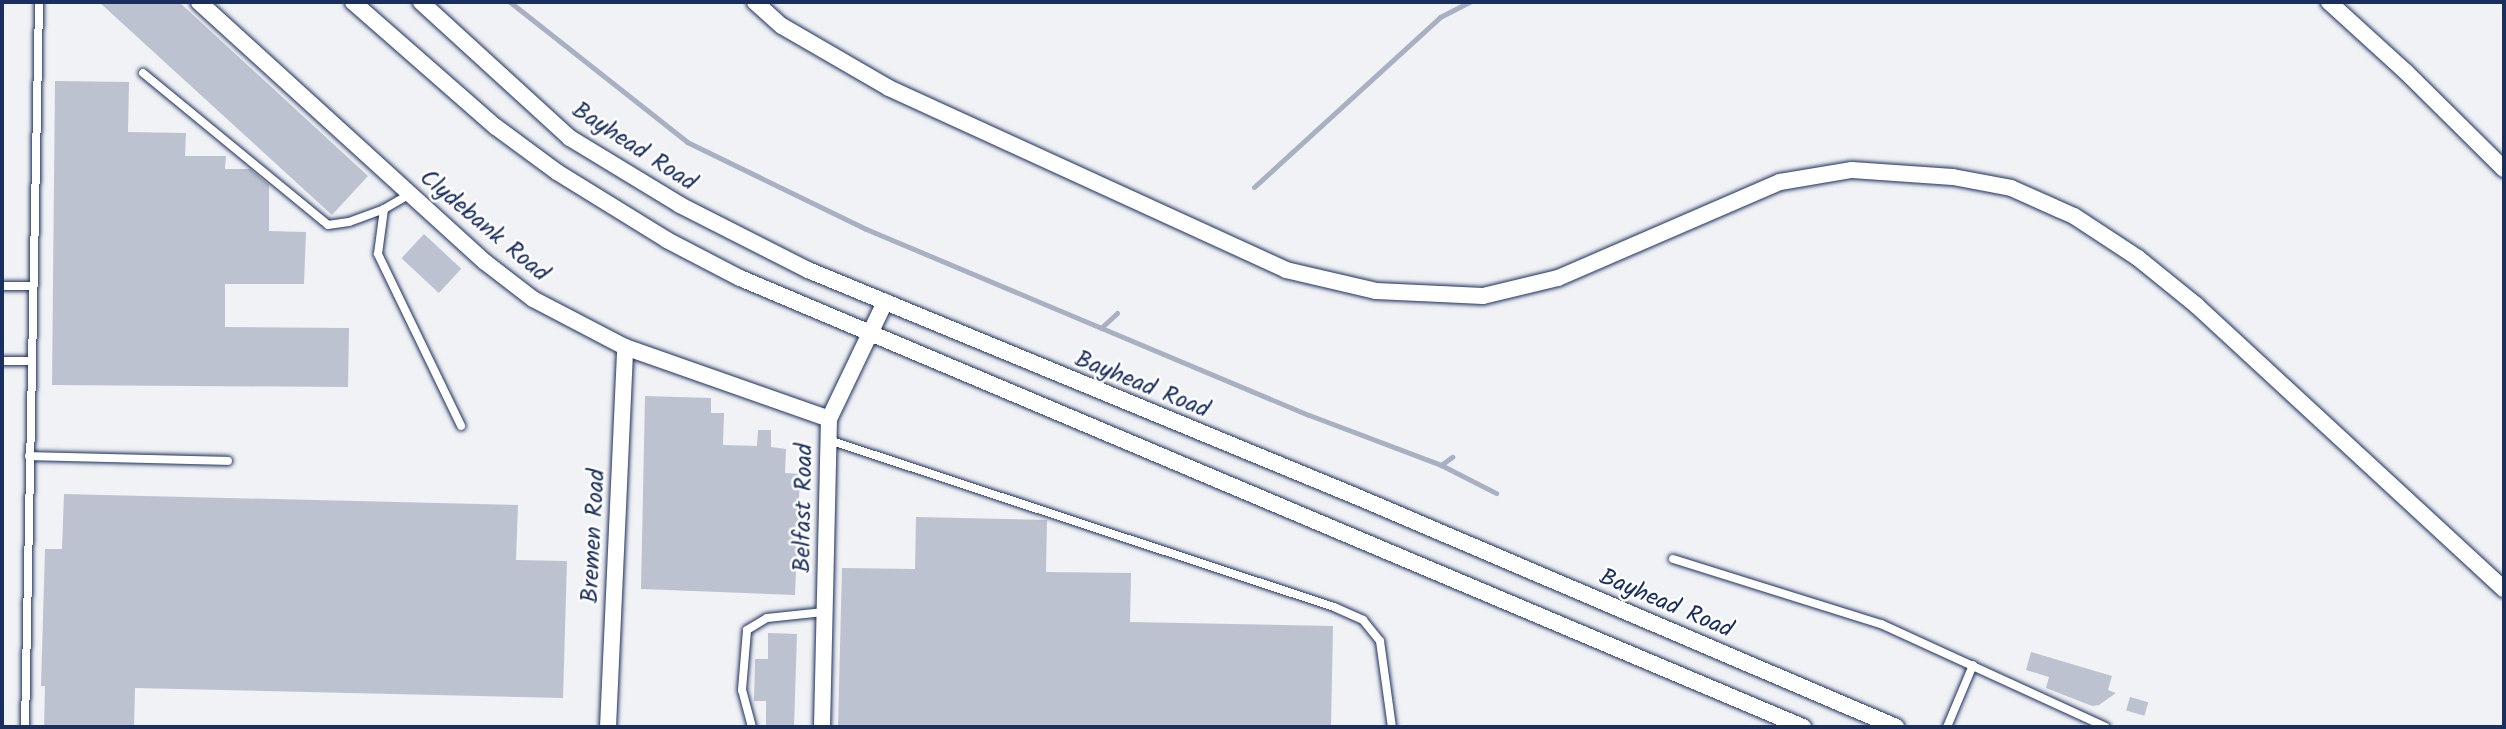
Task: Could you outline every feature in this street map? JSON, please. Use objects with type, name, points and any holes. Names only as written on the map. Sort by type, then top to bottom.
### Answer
[{"type":"street","name":"Clydebank Road","points":[[199,2],[485,262],[533,299],[625,347],[829,419]]},
{"type":"street","points":[[353,2],[496,127],[601,201],[667,240],[740,278],[1803,727]]},
{"type":"street","name":"Bayhead Road","points":[[421,2],[570,138],[680,205],[808,270],[1360,498],[1896,727]]},
{"type":"street","points":[[755,2],[782,26],[889,88],[1286,270],[1376,291],[1483,296],[1558,278],[1780,182],[1852,170],[1892,170],[2011,188],[2074,216],[2138,258],[2196,305],[2504,589]]},
{"type":"street","points":[[2329,2],[2406,72],[2504,169]]},
{"type":"street","name":"Belfast Road","points":[[822,727],[829,419],[884,302]]},
{"type":"street","name":"Bremen Road","points":[[608,727],[625,347]]},
{"type":"lane","points":[[24,727],[39,2]]},
{"type":"lane","points":[[143,73],[328,225],[349,222],[384,209],[410,194]]},
{"type":"lane","points":[[384,209],[378,254],[461,426]]},
{"type":"lane","points":[[2,286],[32,286]]},
{"type":"lane","points":[[2,361],[30,360]]},
{"type":"lane","points":[[829,440],[1334,607],[1363,620],[1380,641],[1392,727]]},
{"type":"lane","points":[[29,456],[228,461]]},
{"type":"lane","points":[[1673,559],[1842,610],[1931,645],[2106,727]]},
{"type":"lane","points":[[752,727],[742,690],[747,630],[767,618],[824,612]]},
{"type":"lane","points":[[1947,727],[1973,666]]},
{"type":"building","points":[[99,2],[179,2],[368,176],[332,215]]},
{"type":"building","points":[[55,81],[129,82],[128,132],[186,133],[185,156],[226,156],[225,169],[250,169],[269,185],[269,231],[306,232],[304,284],[225,284],[225,327],[349,328],[348,387],[52,385]]},
{"type":"building","points":[[424,234],[461,269],[439,293],[401,258]]},
{"type":"building","points":[[645,396],[711,398],[711,413],[724,413],[723,445],[757,446],[758,430],[771,430],[771,447],[786,449],[785,473],[800,474],[795,595],[641,589]]},
{"type":"building","points":[[64,494],[518,505],[516,560],[567,561],[563,698],[135,688],[134,727],[44,727],[45,686],[41,686],[45,549],[62,549]]},
{"type":"building","points":[[916,517],[1047,520],[1046,572],[1131,573],[1130,622],[1333,626],[1331,727],[838,727],[842,568],[915,569]]},
{"type":"building","points":[[768,633],[797,634],[794,727],[766,727],[766,701],[754,701],[755,659],[768,659]]},
{"type":"building","points":[[2031,652],[2112,676],[2108,690],[2116,693],[2099,705],[2092,706],[2046,688],[2049,677],[2026,670]]},
{"type":"building","points":[[2130,697],[2148,702],[2144,716],[2126,710]]},
{"type":"waterway","points":[[510,2],[687,142],[866,229],[1309,415],[1441,465],[1496,493]]},
{"type":"waterway","points":[[1254,187],[1440,17],[1470,2]]},
{"type":"waterway","points":[[1101,328],[1117,313]]},
{"type":"waterway","points":[[1441,465],[1452,457]]}]
